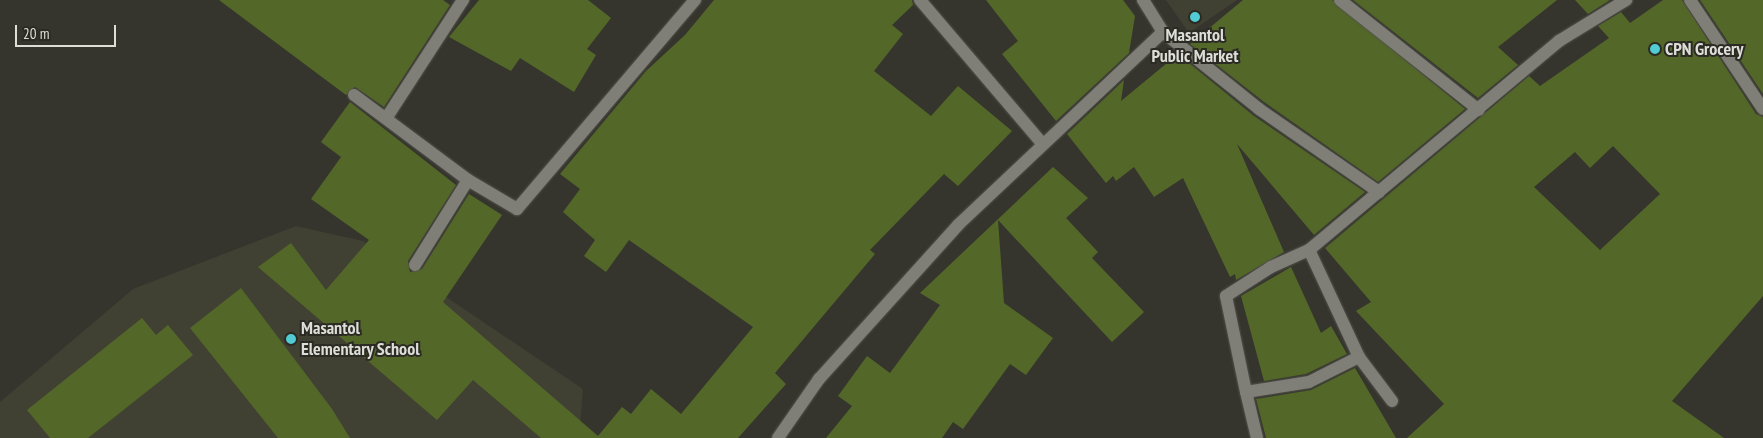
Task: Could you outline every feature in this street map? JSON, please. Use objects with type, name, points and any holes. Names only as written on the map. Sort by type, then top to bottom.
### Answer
[{"type":"street","points":[[387,117],[463,0]]},
{"type":"street","points":[[354,94],[387,117],[468,180],[517,209],[695,0]]},
{"type":"street","points":[[920,0],[1041,142]]},
{"type":"street","points":[[1143,0],[1163,32],[1259,109],[1379,192]]},
{"type":"street","points":[[1340,0],[1479,110]]},
{"type":"street","points":[[1257,438],[1226,296],[1271,267],[1308,250],[1479,110],[1559,41],[1626,0]]},
{"type":"street","points":[[1690,0],[1763,109]]},
{"type":"street","points":[[778,438],[819,378],[958,225],[1041,142],[1163,32]]},
{"type":"street","points":[[415,265],[468,180]]},
{"type":"street","points":[[1308,250],[1359,357],[1392,401]]},
{"type":"street","points":[[1246,392],[1309,382],[1359,357]]},
{"type":"shaded area","name":"Masantol Public Market","points":[[1166,0],[1237,0],[1189,33]]},
{"type":"shaded area","name":"Masantol Elementary School","points":[[296,226],[363,241],[583,389],[579,438],[0,438],[0,402],[133,289]]},
{"type":"building","points":[[219,0],[443,0],[450,5],[384,107],[355,87],[346,95]]},
{"type":"building","points":[[479,0],[588,0],[611,18],[587,49],[596,55],[574,92],[520,58],[511,71],[449,37]]},
{"type":"building","points":[[714,0],[912,0],[913,5],[892,25],[903,34],[874,71],[931,116],[958,86],[1012,131],[958,186],[944,174],[870,250],[875,254],[775,373],[786,384],[738,438],[541,438],[473,380],[437,420],[258,267],[291,243],[326,290],[369,240],[311,199],[341,157],[321,142],[350,102],[456,185],[408,261],[410,272],[422,269],[469,194],[502,215],[443,302],[598,436],[622,407],[631,414],[651,389],[681,414],[753,327],[629,240],[606,272],[584,256],[595,240],[563,212],[580,189],[560,174],[646,71],[685,35]]},
{"type":"building","points":[[986,0],[1123,0],[1135,16],[1129,53],[1056,121],[1002,54],[1018,41]]},
{"type":"building","points":[[1243,0],[1332,0],[1465,109],[1378,182],[1264,102],[1190,44]]},
{"type":"building","points":[[1353,0],[1557,0],[1498,47],[1518,65],[1478,98]]},
{"type":"building","points":[[1575,0],[1610,0],[1588,14]]},
{"type":"building","points":[[1663,0],[1682,0],[1756,114],[1763,117],[1763,296],[1672,401],[1724,438],[1407,438],[1444,404],[1356,311],[1371,302],[1325,248],[1529,76],[1540,86],[1609,38],[1598,26],[1621,12],[1630,23]],"holes":[[[1613,146],[1660,194],[1600,250],[1534,187],[1575,152],[1590,168]]]},
{"type":"building","points":[[1700,0],[1763,0],[1763,94]]},
{"type":"building","points":[[1178,54],[1254,116],[1365,192],[1314,235],[1237,144],[1284,252],[1236,280],[1235,274],[1230,277],[1183,178],[1154,197],[1134,167],[1116,181],[1113,176],[1106,183],[1067,134],[1124,80],[1121,101]]},
{"type":"building","points":[[1053,167],[1088,198],[1066,218],[1098,252],[1092,258],[1144,312],[1112,342],[998,220],[1004,303],[1053,338],[1026,375],[1010,364],[963,429],[953,422],[942,438],[826,438],[852,406],[838,396],[867,356],[890,373],[940,305],[920,293]]},
{"type":"building","points":[[1291,267],[1321,333],[1331,326],[1347,354],[1306,374],[1264,381],[1241,296]]},
{"type":"building","points":[[241,288],[332,409],[350,438],[278,438],[190,328]]},
{"type":"building","points":[[142,318],[156,335],[168,325],[193,355],[88,438],[50,438],[27,410]]},
{"type":"building","points":[[1355,368],[1396,438],[1266,438],[1256,399],[1311,390]]},
{"type":"place","name":"Masantol Public Market","points":[[1195,17]]},
{"type":"place","name":"CPN Grocery","points":[[1655,49]]},
{"type":"place","name":"Masantol Elementary School","points":[[291,339]]}]
